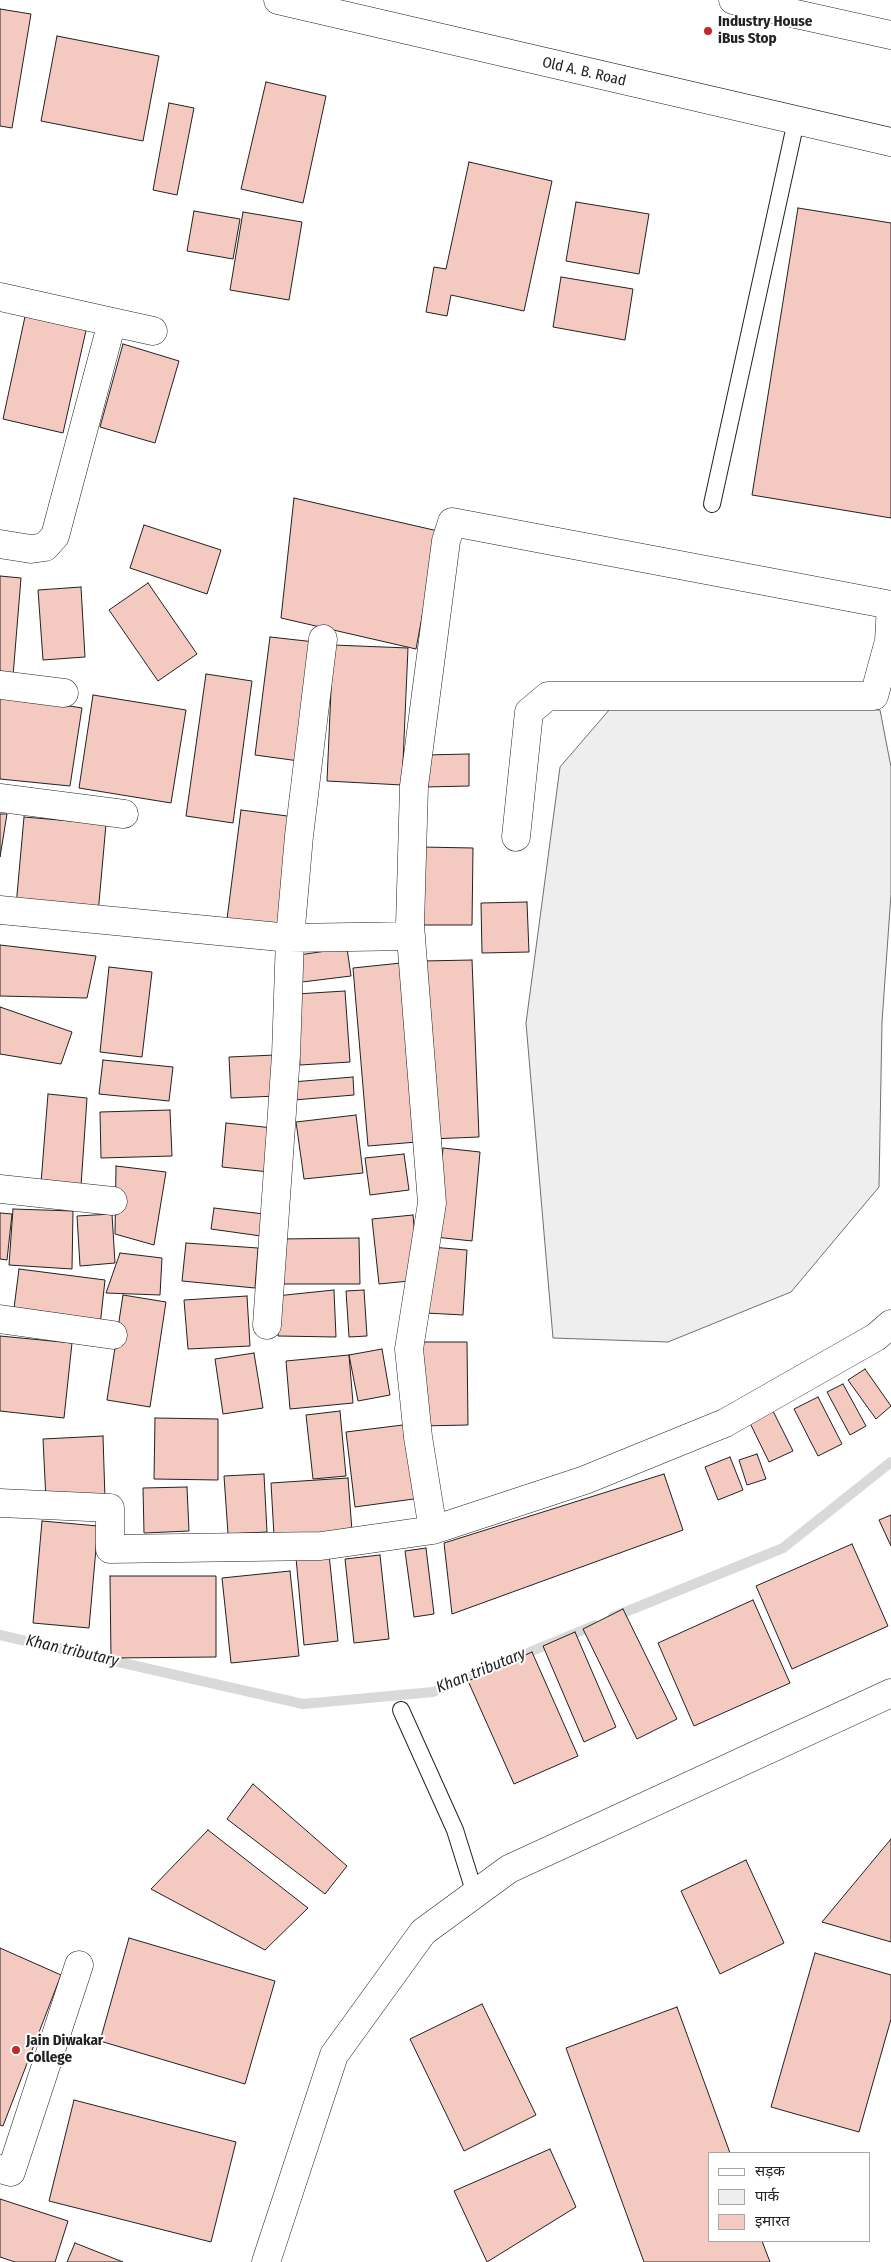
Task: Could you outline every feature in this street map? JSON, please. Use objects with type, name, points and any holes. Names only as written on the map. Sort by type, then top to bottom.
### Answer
[{"type":"street","name":"Old A. B. Road","points":[[278,0],[796,122],[891,142]]},
{"type":"street","points":[[736,0],[891,35]]},
{"type":"street","points":[[0,297],[154,331]]},
{"type":"street","points":[[0,544],[38,548],[45,546],[55,536],[112,322]]},
{"type":"street","points":[[433,1530],[418,1437],[409,1349],[432,1203],[411,936],[414,786],[446,541],[452,522],[891,605],[887,660],[874,696],[548,696],[529,712],[516,837]]},
{"type":"street","points":[[267,1325],[286,1055],[290,938],[299,836],[323,639]]},
{"type":"street","points":[[0,684],[64,694]]},
{"type":"street","points":[[0,798],[124,814]]},
{"type":"street","points":[[0,910],[290,938],[411,936]]},
{"type":"street","points":[[0,1189],[114,1201]]},
{"type":"street","points":[[0,1319],[113,1335]]},
{"type":"street","points":[[0,1503],[110,1508],[110,1549],[321,1546],[433,1530],[585,1480],[724,1423],[876,1336],[891,1324]]},
{"type":"street","points":[[266,2262],[334,2055],[423,1932],[509,1869],[891,1693]]},
{"type":"street","points":[[0,2168],[11,2172],[79,1965]]},
{"type":"lane","points":[[712,504],[796,122]]},
{"type":"lane","points":[[401,1710],[455,1830],[475,1894]]},
{"type":"green space","points":[[622,695],[880,710],[891,767],[891,894],[882,1022],[879,1187],[791,1292],[668,1342],[553,1338],[526,1023],[560,767]]},
{"type":"building","points":[[0,9],[31,14],[12,128],[0,126]]},
{"type":"building","points":[[57,36],[159,56],[143,141],[41,121]]},
{"type":"building","points":[[266,82],[326,96],[303,203],[241,189]]},
{"type":"building","points":[[169,103],[194,108],[177,195],[153,190]]},
{"type":"building","points":[[469,162],[552,181],[524,311],[451,295],[447,316],[426,312],[434,267],[446,269]]},
{"type":"building","points":[[576,202],[649,214],[639,274],[566,261]]},
{"type":"building","points":[[798,208],[891,223],[891,518],[752,495]]},
{"type":"building","points":[[194,211],[240,219],[233,259],[187,251]]},
{"type":"building","points":[[243,212],[302,222],[289,300],[230,290]]},
{"type":"building","points":[[561,277],[633,289],[625,340],[553,327]]},
{"type":"building","points":[[26,312],[87,326],[63,433],[3,419]]},
{"type":"building","points":[[123,344],[179,361],[155,443],[100,427]]},
{"type":"building","points":[[294,498],[438,531],[416,649],[281,618]]},
{"type":"building","points":[[144,525],[221,550],[207,594],[130,568]]},
{"type":"building","points":[[0,576],[21,578],[13,676],[0,675]]},
{"type":"building","points":[[148,583],[197,654],[158,681],[109,610]]},
{"type":"building","points":[[81,587],[85,657],[43,660],[38,590]]},
{"type":"building","points":[[270,637],[315,642],[299,761],[255,755]]},
{"type":"building","points":[[333,645],[408,648],[402,785],[327,781]]},
{"type":"building","points":[[206,674],[252,681],[233,823],[186,816]]},
{"type":"building","points":[[0,695],[82,708],[70,786],[0,779]]},
{"type":"building","points":[[93,695],[186,710],[171,803],[79,788]]},
{"type":"building","points":[[469,754],[469,786],[425,787],[424,755]]},
{"type":"building","points":[[241,810],[295,817],[282,926],[227,919]]},
{"type":"building","points":[[0,814],[7,814],[0,857]]},
{"type":"building","points":[[24,817],[106,824],[98,914],[16,906]]},
{"type":"building","points":[[421,847],[473,848],[472,925],[420,925]]},
{"type":"building","points":[[527,902],[529,952],[482,953],[481,903]]},
{"type":"building","points":[[0,945],[96,956],[87,998],[0,996]]},
{"type":"building","points":[[347,948],[351,976],[302,982],[299,955]]},
{"type":"building","points":[[472,960],[479,1137],[430,1139],[423,961]]},
{"type":"building","points":[[401,963],[417,1142],[368,1146],[353,968]]},
{"type":"building","points":[[109,967],[152,972],[142,1057],[100,1052]]},
{"type":"building","points":[[345,991],[350,1062],[300,1065],[296,994]]},
{"type":"building","points":[[0,1007],[72,1032],[61,1064],[0,1054]]},
{"type":"building","points":[[276,1055],[277,1096],[231,1098],[229,1057]]},
{"type":"building","points":[[103,1060],[173,1067],[169,1101],[99,1094]]},
{"type":"building","points":[[353,1077],[354,1095],[294,1100],[292,1082]]},
{"type":"building","points":[[48,1094],[87,1098],[81,1186],[41,1183]]},
{"type":"building","points":[[170,1110],[172,1156],[101,1158],[100,1112]]},
{"type":"building","points":[[356,1115],[363,1173],[304,1179],[296,1122]]},
{"type":"building","points":[[226,1123],[273,1128],[269,1172],[222,1167]]},
{"type":"building","points":[[443,1148],[480,1152],[472,1241],[435,1237]]},
{"type":"building","points":[[404,1154],[409,1190],[370,1195],[365,1158]]},
{"type":"building","points":[[116,1166],[166,1172],[154,1245],[115,1234]]},
{"type":"building","points":[[214,1208],[264,1214],[261,1236],[211,1229]]},
{"type":"building","points":[[13,1209],[73,1211],[72,1269],[9,1265]]},
{"type":"building","points":[[0,1213],[12,1214],[7,1260],[0,1259]]},
{"type":"building","points":[[112,1214],[115,1263],[80,1266],[77,1216]]},
{"type":"building","points":[[413,1215],[419,1280],[379,1284],[372,1219]]},
{"type":"building","points":[[359,1238],[360,1284],[280,1284],[280,1239]]},
{"type":"building","points":[[186,1243],[258,1248],[255,1288],[182,1281]]},
{"type":"building","points":[[431,1247],[467,1250],[463,1315],[426,1313]]},
{"type":"building","points":[[120,1253],[162,1258],[160,1295],[106,1293]]},
{"type":"building","points":[[19,1269],[105,1280],[100,1326],[13,1316]]},
{"type":"building","points":[[334,1290],[336,1337],[278,1336],[276,1296]]},
{"type":"building","points":[[364,1290],[367,1336],[349,1337],[346,1291]]},
{"type":"building","points":[[123,1295],[166,1302],[150,1407],[107,1400]]},
{"type":"building","points":[[247,1296],[250,1346],[188,1349],[184,1300]]},
{"type":"building","points":[[0,1336],[72,1343],[64,1418],[0,1411]]},
{"type":"building","points":[[418,1342],[467,1342],[468,1425],[420,1426]]},
{"type":"building","points":[[382,1349],[390,1395],[358,1401],[349,1355]]},
{"type":"building","points":[[254,1353],[263,1408],[223,1414],[215,1359]]},
{"type":"building","points":[[349,1355],[353,1403],[290,1409],[286,1361]]},
{"type":"building","points":[[865,1369],[891,1406],[876,1419],[848,1380]]},
{"type":"building","points":[[843,1384],[866,1426],[850,1435],[827,1392]]},
{"type":"building","points":[[818,1397],[842,1444],[818,1456],[794,1409]]},
{"type":"building","points":[[771,1407],[793,1451],[769,1462],[748,1419]]},
{"type":"building","points":[[340,1411],[346,1476],[313,1479],[306,1415]]},
{"type":"building","points":[[155,1418],[218,1419],[218,1480],[154,1479]]},
{"type":"building","points":[[411,1424],[421,1498],[355,1507],[346,1432]]},
{"type":"building","points":[[103,1436],[105,1499],[46,1501],[43,1439]]},
{"type":"building","points":[[757,1454],[766,1479],[747,1485],[739,1460]]},
{"type":"building","points":[[730,1457],[743,1490],[718,1500],[705,1467]]},
{"type":"building","points":[[264,1474],[267,1532],[228,1534],[224,1476]]},
{"type":"building","points":[[664,1474],[683,1530],[452,1614],[444,1543]]},
{"type":"building","points":[[348,1478],[352,1531],[274,1536],[271,1483]]},
{"type":"building","points":[[187,1487],[189,1531],[144,1533],[143,1488]]},
{"type":"building","points":[[891,1515],[891,1546],[879,1520]]},
{"type":"building","points":[[42,1521],[98,1526],[89,1628],[33,1623]]},
{"type":"building","points":[[852,1544],[888,1626],[792,1669],[756,1586]]},
{"type":"building","points":[[426,1548],[434,1614],[414,1617],[405,1551]]},
{"type":"building","points":[[329,1554],[338,1641],[304,1645],[296,1558]]},
{"type":"building","points":[[380,1555],[389,1639],[354,1643],[345,1559]]},
{"type":"building","points":[[290,1571],[299,1656],[231,1663],[222,1578]]},
{"type":"building","points":[[110,1576],[216,1576],[216,1657],[111,1658]]},
{"type":"building","points":[[753,1600],[790,1683],[694,1726],[658,1643]]},
{"type":"building","points":[[623,1609],[677,1719],[637,1739],[583,1629]]},
{"type":"building","points":[[575,1632],[616,1727],[584,1742],[543,1646]]},
{"type":"building","points":[[532,1652],[578,1756],[514,1784],[468,1681]]},
{"type":"building","points":[[253,1784],[347,1866],[325,1894],[227,1819]]},
{"type":"building","points":[[208,1830],[308,1908],[265,1950],[151,1889]]},
{"type":"building","points":[[891,1839],[891,1942],[822,1922]]},
{"type":"building","points":[[746,1860],[784,1943],[720,1974],[681,1891]]},
{"type":"building","points":[[129,1938],[275,1981],[245,2084],[100,2041]]},
{"type":"building","name":"Jain Diwakar College","points":[[0,1948],[61,1975],[3,2126],[0,2125]]},
{"type":"building","points":[[815,1953],[891,1975],[891,2019],[859,2132],[771,2107]]},
{"type":"building","points":[[482,2004],[536,2115],[464,2151],[410,2039]]},
{"type":"building","points":[[677,2007],[730,2152],[708,2152],[708,2242],[762,2242],[770,2262],[644,2262],[566,2048]]},
{"type":"building","points":[[74,2100],[236,2142],[211,2242],[49,2201]]},
{"type":"building","points":[[550,2149],[576,2207],[487,2262],[454,2191]]},
{"type":"building","points":[[0,2199],[68,2221],[55,2262],[15,2262],[0,2257]]},
{"type":"building","points":[[75,2243],[123,2262],[67,2262]]},
{"type":"waterway","name":"Khan tributary","points":[[613,1617],[783,1548],[891,1462]]},
{"type":"waterway","name":"Khan tributary","points":[[0,1635],[303,1704],[433,1692],[595,1625]]},
{"type":"place","name":"Industry House iBus Stop","points":[[708,31]]},
{"type":"place","name":"Jain Diwakar College","points":[[16,2050]]}]
